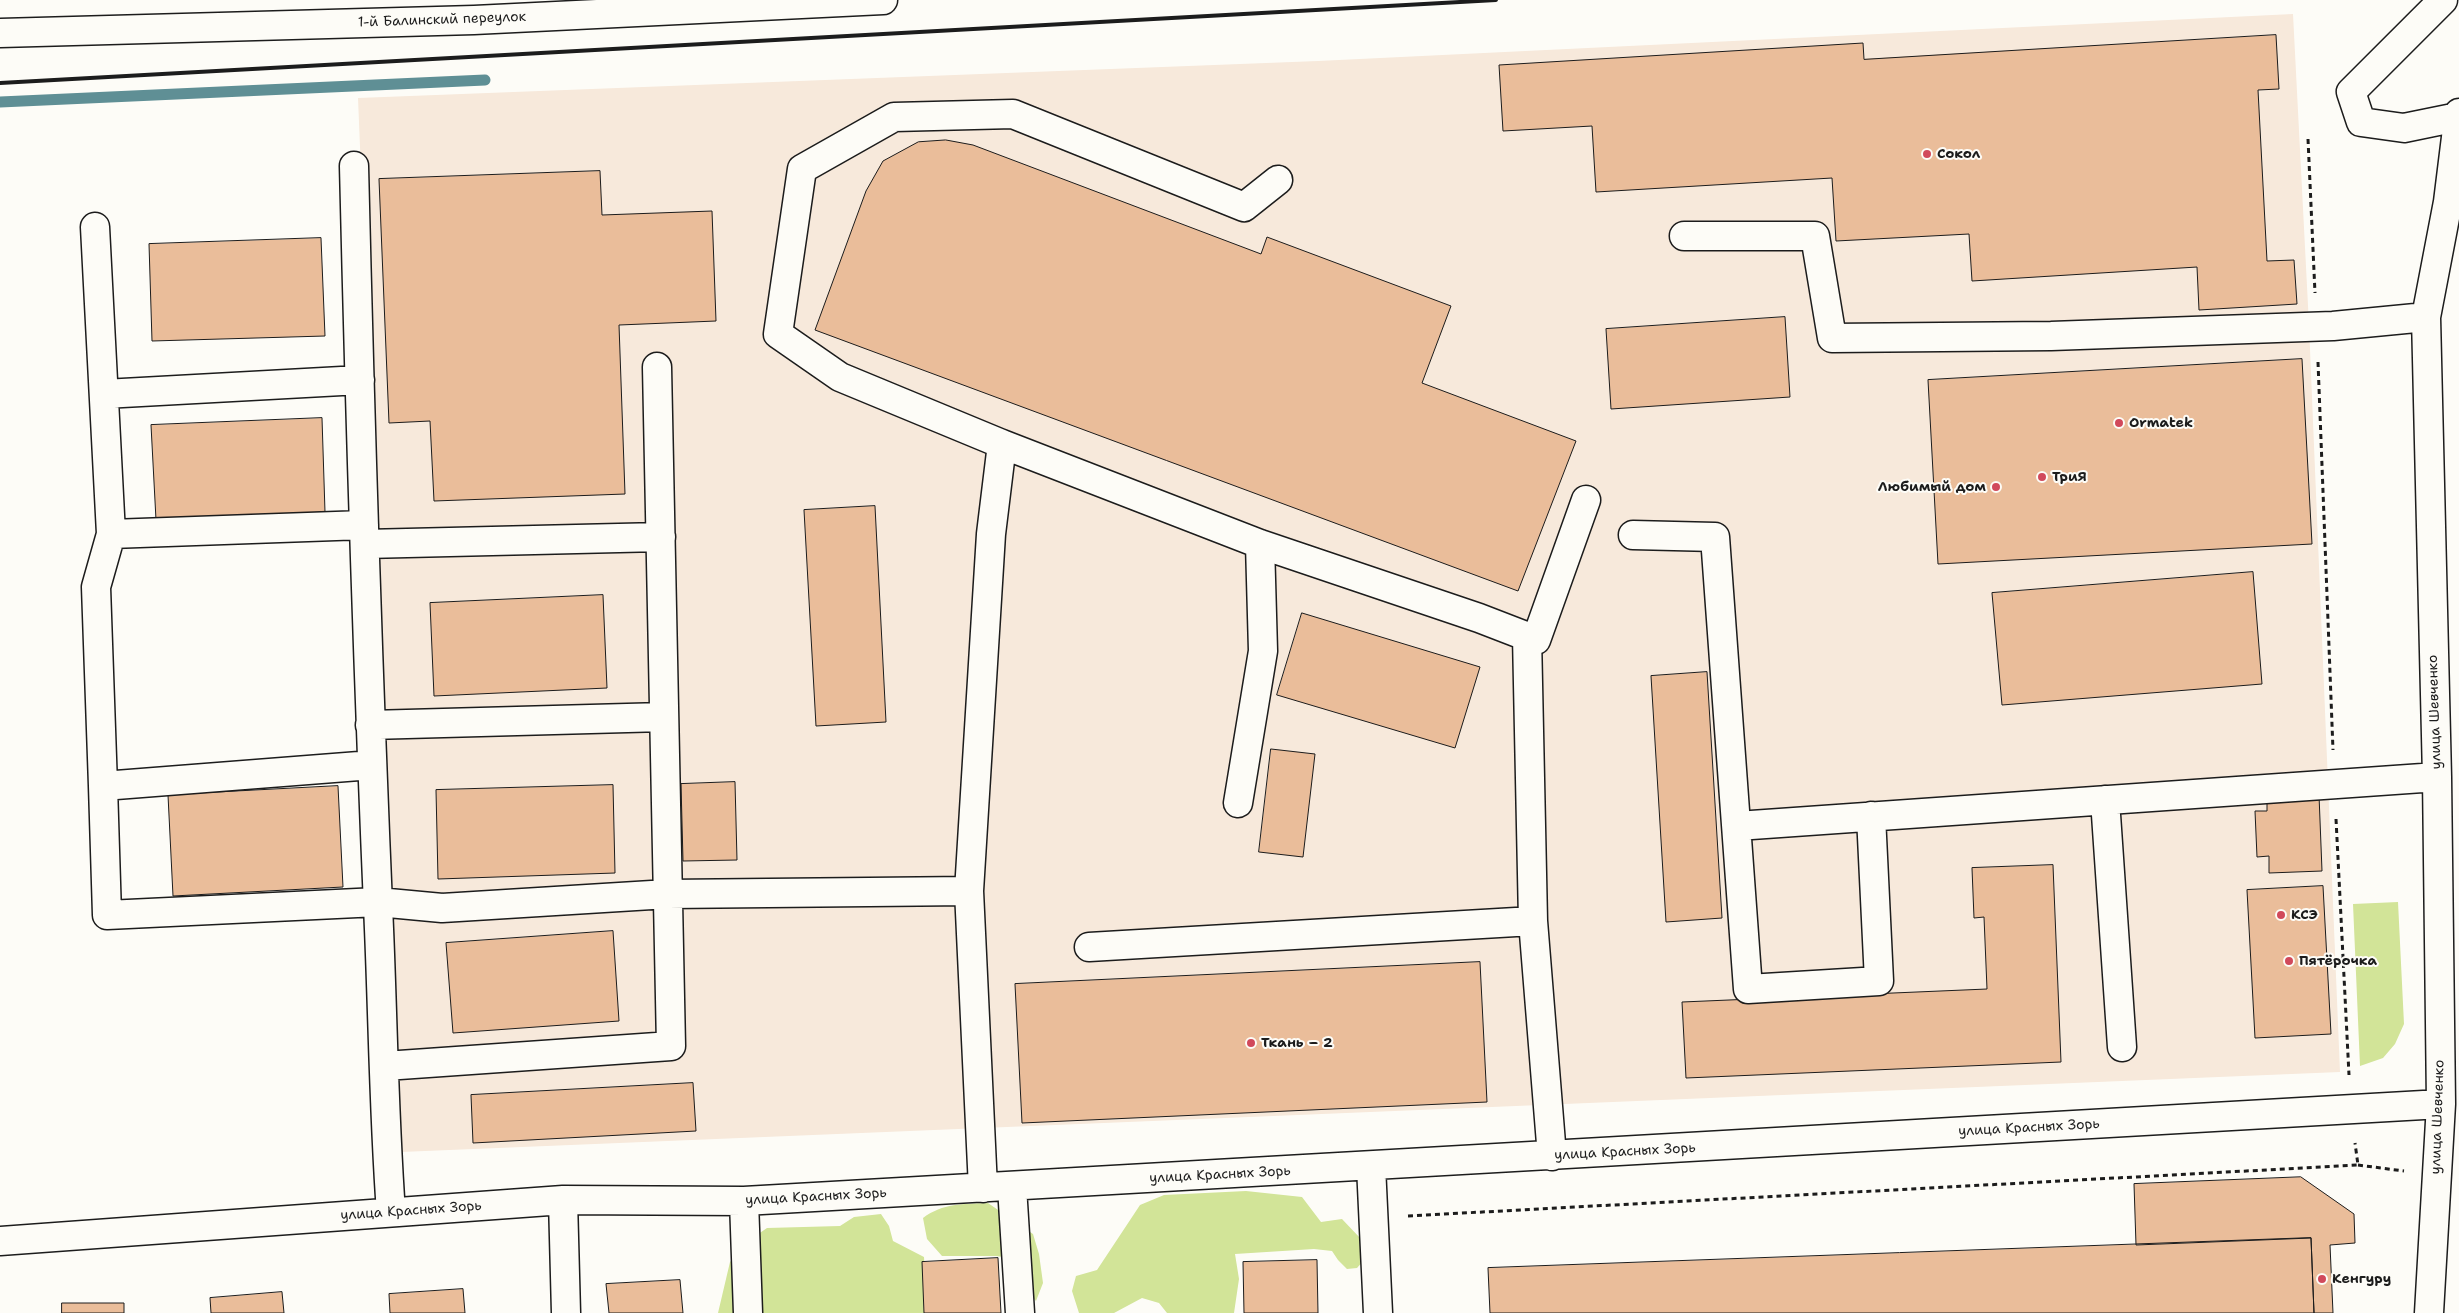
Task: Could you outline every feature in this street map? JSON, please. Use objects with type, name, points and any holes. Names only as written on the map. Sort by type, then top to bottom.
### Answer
[{"type":"street","name":"1-й Балинский переулок","points":[[0,33],[474,20],[883,0]]},
{"type":"street","points":[[2443,0],[2351,92],[2361,122],[2404,128],[2458,117]]},
{"type":"street","name":"улица Шевченко","points":[[2429,1313],[2449,1140],[2440,1104],[2449,924],[2437,777],[2426,317],[2454,202],[2459,113]]},
{"type":"street","points":[[1278,180],[1244,207],[1013,114],[894,117],[802,169],[778,334],[840,377],[1002,444],[1260,544],[1536,640],[1586,500]]},
{"type":"street","points":[[354,166],[370,725],[385,1066],[385,1127],[391,1212]]},
{"type":"street","points":[[95,227],[111,534],[96,587],[107,915],[378,902],[442,908],[668,894],[969,891]]},
{"type":"street","points":[[1684,236],[1815,236],[1832,338],[2051,336],[2333,326],[2426,317]]},
{"type":"street","points":[[385,1066],[672,1046],[657,368]]},
{"type":"street","points":[[104,394],[360,380]]},
{"type":"street","points":[[983,1188],[969,891],[991,534],[1002,444]]},
{"type":"street","points":[[111,534],[661,537]]},
{"type":"street","points":[[1633,535],[1715,537],[1748,989],[1879,981],[1871,816]]},
{"type":"street","points":[[1238,803],[1263,651],[1260,544]]},
{"type":"street","points":[[1527,636],[1533,921],[1552,1156]]},
{"type":"street","points":[[370,725],[664,717]]},
{"type":"street","points":[[103,786],[372,765]]},
{"type":"street","points":[[1736,826],[2437,777]]},
{"type":"street","points":[[2104,800],[2122,1047]]},
{"type":"street","points":[[1089,947],[1533,921]]},
{"type":"street","name":"улица Красных Зорь","points":[[0,1241],[563,1200],[744,1200],[1012,1187],[2440,1104]]},
{"type":"street","points":[[1371,1166],[1378,1313]]},
{"type":"street","points":[[1012,1187],[1020,1313]]},
{"type":"street","points":[[563,1200],[566,1313]]},
{"type":"street","points":[[744,1200],[748,1313]]},
{"type":"shaded area","points":[[2293,14],[2309,325],[2340,1072],[401,1152],[358,98],[1318,61]]},
{"type":"green space","points":[[2398,902],[2404,1024],[2395,1044],[2383,1058],[2360,1066],[2353,904]]},
{"type":"green space","points":[[1246,1191],[1302,1197],[1321,1222],[1342,1219],[1361,1239],[1365,1259],[1357,1268],[1347,1269],[1332,1251],[1314,1249],[1235,1254],[1239,1279],[1234,1313],[1167,1313],[1159,1303],[1142,1298],[1114,1313],[1079,1313],[1072,1291],[1076,1276],[1097,1270],[1140,1205],[1164,1195]]},
{"type":"green space","points":[[988,1203],[1033,1234],[1039,1254],[1043,1283],[1036,1301],[1023,1287],[1019,1259],[996,1256],[942,1256],[927,1239],[923,1218],[931,1213],[954,1205]]},
{"type":"green space","points":[[881,1214],[889,1226],[893,1241],[924,1257],[927,1313],[718,1313],[730,1262],[751,1239],[767,1228],[840,1226],[854,1217]]},
{"type":"building","name":"Сокол","points":[[2276,35],[2279,89],[2258,90],[2267,261],[2294,260],[2297,304],[2199,310],[2197,267],[1972,281],[1969,234],[1836,241],[1832,178],[1596,192],[1592,126],[1503,131],[1499,65],[1863,43],[1864,59]]},
{"type":"building","points":[[946,140],[973,145],[1261,254],[1267,237],[1451,306],[1422,383],[1576,441],[1518,591],[815,330],[866,191],[883,161],[918,142]]},
{"type":"building","points":[[600,171],[602,215],[712,211],[716,321],[619,325],[625,494],[434,501],[430,421],[389,423],[379,179]]},
{"type":"building","points":[[321,238],[325,336],[152,341],[149,244]]},
{"type":"building","points":[[1785,317],[1790,397],[1611,409],[1606,329]]},
{"type":"building","points":[[2302,359],[2312,544],[1938,564],[1928,380]]},
{"type":"building","points":[[322,418],[325,512],[156,520],[151,425]]},
{"type":"building","points":[[875,506],[886,722],[816,726],[804,510]]},
{"type":"building","points":[[2253,572],[2262,684],[2002,705],[1992,593]]},
{"type":"building","points":[[603,595],[607,688],[434,696],[430,603]]},
{"type":"building","points":[[1302,613],[1480,667],[1455,748],[1277,695]]},
{"type":"building","points":[[1707,672],[1722,918],[1666,922],[1651,676]]},
{"type":"building","points":[[1271,749],[1315,754],[1303,857],[1259,852]]},
{"type":"building","points":[[735,782],[737,860],[683,861],[681,784]]},
{"type":"building","points":[[613,785],[615,873],[438,879],[436,790]]},
{"type":"building","points":[[338,786],[343,887],[173,896],[168,795]]},
{"type":"building","points":[[2319,795],[2322,871],[2269,873],[2269,856],[2257,857],[2255,811],[2267,811],[2267,797]]},
{"type":"building","points":[[2053,865],[2061,1062],[1686,1078],[1682,1002],[1987,989],[1984,917],[1974,918],[1972,868]]},
{"type":"building","points":[[2323,886],[2331,1034],[2255,1038],[2247,890]]},
{"type":"building","points":[[613,931],[619,1021],[453,1033],[446,943]]},
{"type":"building","name":"Ткань – 2","points":[[1480,962],[1487,1102],[1022,1123],[1015,984]]},
{"type":"building","points":[[693,1083],[696,1131],[473,1143],[471,1095]]},
{"type":"building","name":"Кенгуру","points":[[2301,1177],[2354,1214],[2355,1243],[2330,1245],[2333,1313],[2314,1313],[2311,1238],[2136,1245],[2134,1184]]},
{"type":"building","points":[[2311,1238],[2314,1313],[1490,1313],[1488,1268]]},
{"type":"building","points":[[998,1258],[1001,1313],[924,1313],[922,1262]]},
{"type":"building","points":[[1317,1260],[1318,1313],[1244,1313],[1243,1262]]},
{"type":"building","points":[[680,1280],[683,1313],[609,1313],[606,1284]]},
{"type":"building","points":[[463,1289],[465,1313],[390,1313],[389,1294]]},
{"type":"building","points":[[282,1292],[284,1313],[211,1313],[210,1298]]},
{"type":"building","points":[[62,1303],[124,1303],[124,1313],[62,1313]]},
{"type":"waterway","points":[[0,102],[485,80]]},
{"type":"railway","points":[[0,83],[1496,0]]},
{"type":"place","name":"Сокол","points":[[1927,154]]},
{"type":"place","name":"Ormatek","points":[[2119,423]]},
{"type":"place","name":"ТриЯ","points":[[2042,477]]},
{"type":"place","name":"Любимый дом","points":[[1996,487]]},
{"type":"place","name":"КСЭ","points":[[2281,915]]},
{"type":"place","name":"Пятёрочка","points":[[2289,961]]},
{"type":"place","name":"Ткань – 2","points":[[1251,1043]]},
{"type":"place","name":"Кенгуру","points":[[2322,1279]]}]
